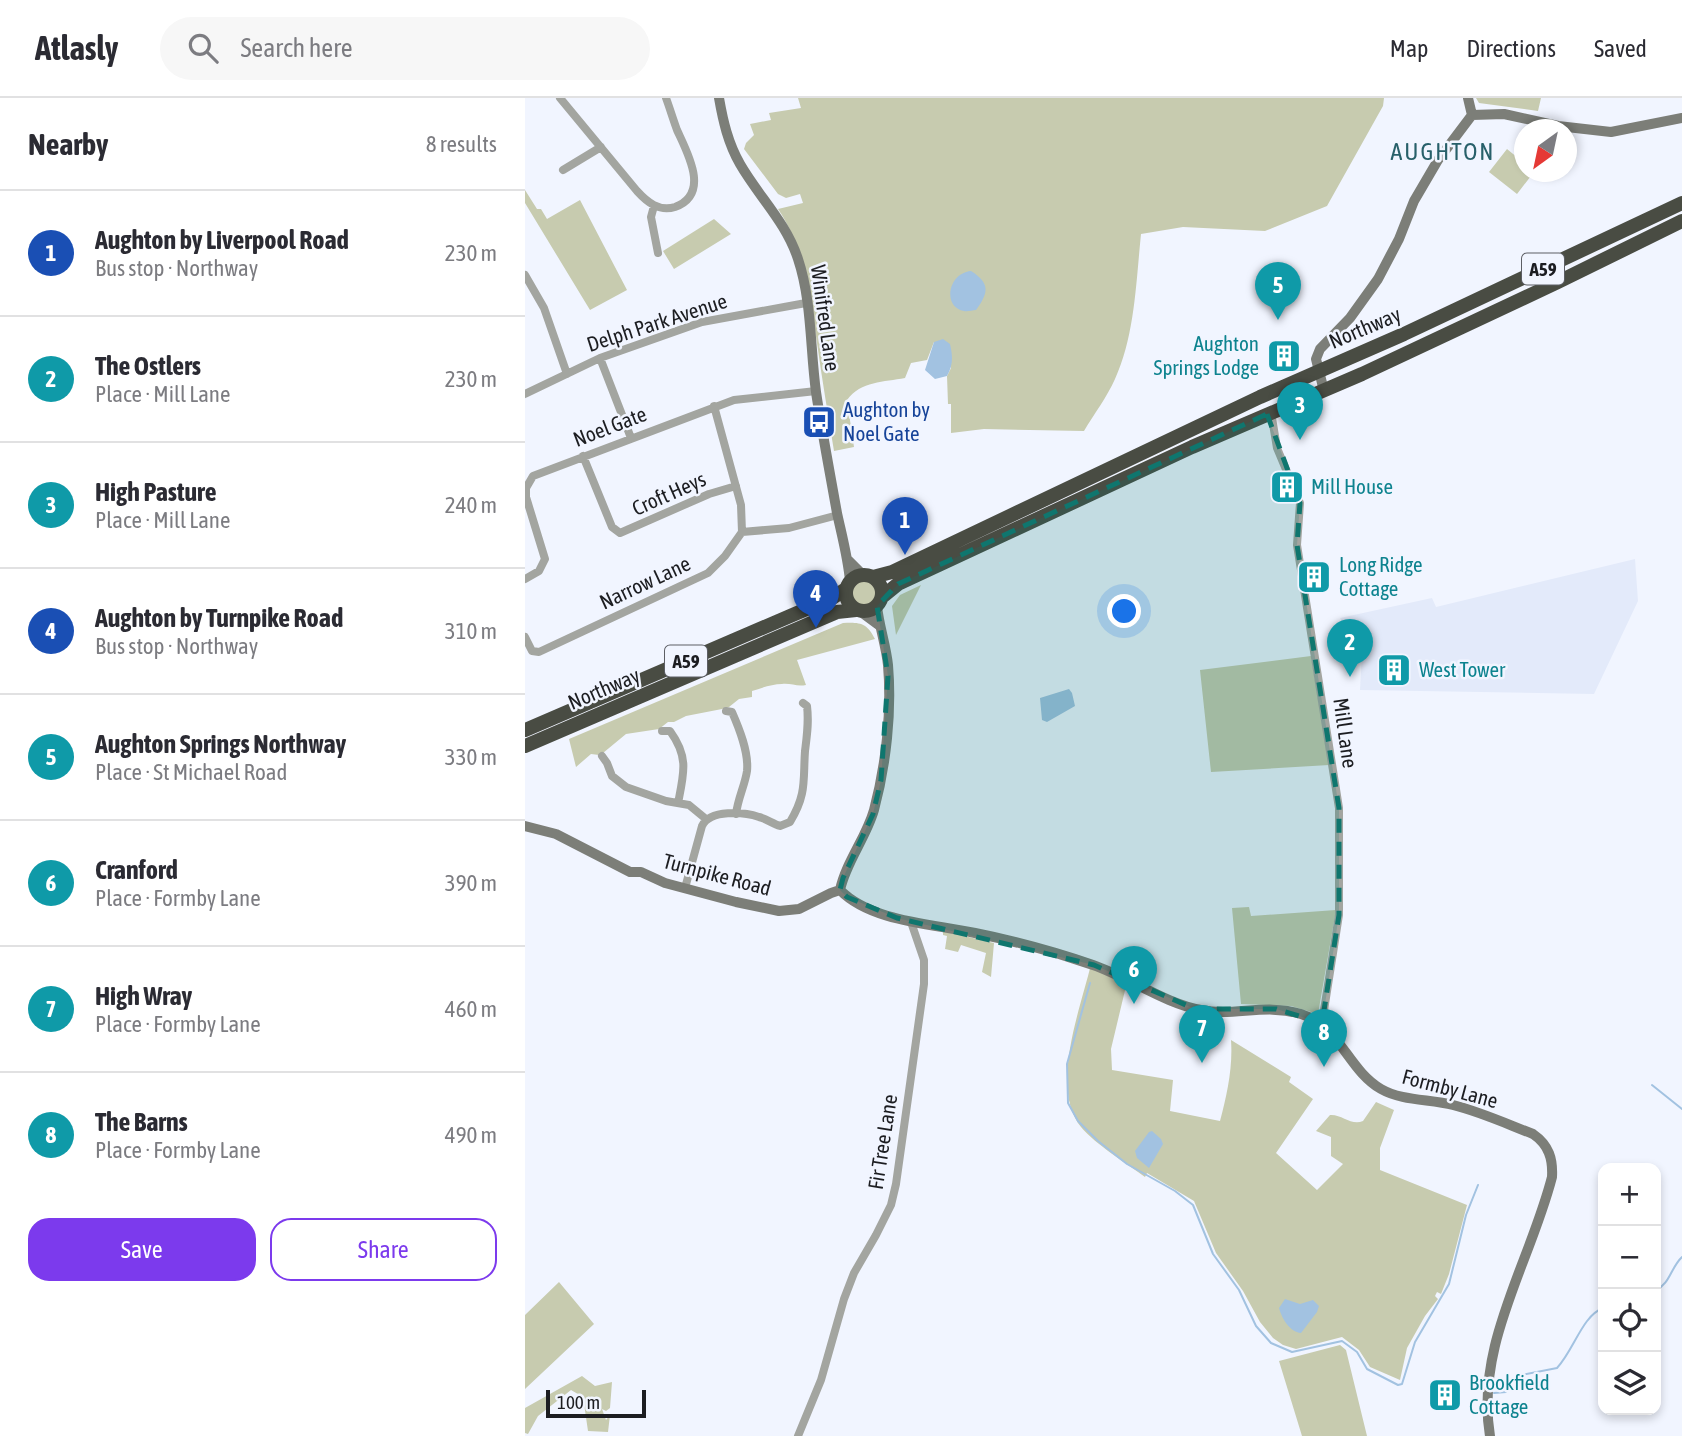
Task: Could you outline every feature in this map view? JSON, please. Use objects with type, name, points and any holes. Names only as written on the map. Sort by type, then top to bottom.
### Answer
[{"type":"highway","name":"Northway","points":[[525,730],[832,598],[858,580],[892,572],[1260,397],[1404,334],[1682,203]]},
{"type":"highway","name":"Northway","points":[[880,602],[898,584],[1268,414],[1324,391],[1682,221]]},
{"type":"highway","points":[[1260,397],[1268,414]]},
{"type":"highway","points":[[859,611],[847,601],[858,580],[881,586],[880,602]]},
{"type":"highway","name":"A59","points":[[859,611],[873,610],[880,602]]},
{"type":"highway","name":"Northway","points":[[525,746],[837,612],[859,611]]},
{"type":"main road","name":"Winifred Lane","points":[[719,98],[728,139],[739,162],[778,218],[799,261],[816,391],[838,514],[848,560],[858,580]]},
{"type":"main road","points":[[1324,391],[1317,371],[1316,359],[1320,349],[1350,318],[1378,279],[1399,239],[1414,201],[1439,160],[1472,115],[1468,98]]},
{"type":"main road","points":[[1472,115],[1504,114],[1557,126],[1611,132],[1682,118]]},
{"type":"main road","points":[[880,602],[880,626],[888,665],[888,722],[881,780],[873,814],[840,890],[860,905],[911,922],[975,933],[1094,965],[1195,1009],[1216,1012],[1276,1009],[1303,1015],[1322,1023]]},
{"type":"main road","points":[[859,611],[880,626]]},
{"type":"main road","name":"Turnpike Road","points":[[525,826],[556,834],[630,872],[641,872],[685,888],[779,911],[799,909],[840,890]]},
{"type":"main road","name":"Formby Lane","points":[[1322,1023],[1363,1075],[1378,1087],[1392,1094],[1454,1105],[1533,1134],[1551,1156],[1553,1168],[1550,1185],[1501,1323],[1489,1371],[1487,1416],[1490,1436]]},
{"type":"street","points":[[560,98],[637,191],[654,206],[664,208],[677,206],[687,198],[694,184],[694,174],[666,98]]},
{"type":"street","points":[[563,170],[601,147]]},
{"type":"street","points":[[654,206],[651,217],[658,253]]},
{"type":"street","points":[[525,275],[546,312],[567,374]]},
{"type":"street","name":"Delph Park Avenue","points":[[525,394],[600,358],[702,322],[806,303]]},
{"type":"street","points":[[600,358],[631,438]]},
{"type":"street","name":"Noel Gate","points":[[525,579],[539,572],[545,559],[526,497],[528,483],[537,474],[734,400],[816,391]]},
{"type":"street","points":[[714,406],[741,505],[743,532],[789,528],[838,514]]},
{"type":"street","name":"Mill Lane","points":[[1268,414],[1272,418],[1277,447],[1300,503],[1297,545],[1339,808],[1339,915],[1322,1023]]},
{"type":"street","name":"Croft Heys","points":[[583,456],[611,527],[620,533],[626,533],[709,494],[736,486]]},
{"type":"street","name":"Narrow Lane","points":[[525,637],[536,657],[708,573],[743,532]]},
{"type":"street","points":[[685,888],[706,819],[717,815],[736,814],[759,817],[778,825],[790,822],[799,804],[805,782],[808,703]]},
{"type":"street","points":[[731,710],[742,740],[747,769],[738,796],[736,814]]},
{"type":"street","points":[[668,729],[681,749],[684,761],[685,771],[678,803]]},
{"type":"street","points":[[607,759],[612,776],[625,787],[692,807],[706,819]]},
{"type":"street","name":"Fir Tree Lane","points":[[798,1436],[821,1380],[843,1299],[891,1205],[896,1184],[924,984],[924,960],[911,922]]},
{"type":"highlighted area","points":[[1267,414],[1300,503],[1297,545],[1339,808],[1339,915],[1322,1023],[1276,1009],[1195,1009],[1094,965],[897,918],[847,897],[840,890],[873,814],[881,780],[888,676],[877,606],[898,584]]},
{"type":"shaded area","points":[[1635,559],[1638,601],[1594,694],[1360,690],[1362,653],[1340,618],[1432,598],[1436,607]]},
{"type":"green space","points":[[798,98],[1384,98],[1383,106],[1327,206],[1265,231],[1183,227],[1141,234],[1134,308],[1127,345],[1112,386],[1084,431],[984,429],[951,433],[947,376],[951,368],[934,342],[927,360],[911,363],[905,378],[873,383],[859,389],[847,400],[854,447],[834,451],[805,273],[795,240],[778,209],[803,203],[800,194],[786,198],[778,194],[744,149],[754,135],[750,124],[771,120],[769,113],[801,108]]},
{"type":"green space","points":[[1476,98],[1541,98],[1538,111],[1479,103]]},
{"type":"green space","points":[[1507,149],[1514,155],[1514,182],[1526,182],[1517,194],[1489,172]]},
{"type":"green space","points":[[525,190],[547,219],[580,200],[627,290],[590,310],[525,203]]},
{"type":"green space","points":[[714,219],[731,234],[674,269],[663,251]]},
{"type":"green space","points":[[864,579],[874,583],[878,593],[874,603],[864,607],[854,603],[850,593],[854,583]]},
{"type":"green space","points":[[921,585],[896,635],[892,606],[900,595]]},
{"type":"green space","points":[[843,623],[862,625],[875,639],[797,660],[806,685],[767,686],[752,691],[752,697],[739,699],[729,707],[686,716],[668,722],[659,729],[626,734],[603,753],[591,754],[576,767],[569,739]]},
{"type":"green space","points":[[1311,656],[1329,765],[1211,772],[1200,670]]},
{"type":"green space","points":[[1249,907],[1251,916],[1336,910],[1318,1014],[1291,1006],[1241,1004],[1232,908]]},
{"type":"green space","points":[[943,931],[994,943],[991,977],[982,972],[986,953],[961,945],[958,952],[945,949],[947,936],[943,935]]},
{"type":"green space","points":[[1091,964],[1127,982],[1111,1049],[1112,1070],[1173,1080],[1170,1111],[1220,1121],[1229,1081],[1231,1040],[1291,1077],[1289,1082],[1313,1099],[1276,1153],[1317,1190],[1343,1164],[1331,1156],[1331,1137],[1316,1131],[1330,1115],[1354,1122],[1363,1121],[1376,1102],[1394,1110],[1380,1148],[1380,1170],[1467,1205],[1449,1274],[1441,1294],[1437,1292],[1435,1296],[1438,1299],[1407,1348],[1400,1380],[1370,1367],[1359,1350],[1342,1337],[1296,1349],[1273,1338],[1216,1253],[1194,1201],[1147,1173],[1145,1177],[1103,1147],[1081,1127],[1072,1110],[1067,1069],[1075,1024]]},
{"type":"green space","points":[[559,1282],[594,1324],[525,1389],[525,1315]]},
{"type":"green space","points":[[1340,1345],[1346,1350],[1367,1436],[1302,1436],[1279,1361]]},
{"type":"green space","points":[[582,1376],[595,1386],[612,1382],[610,1408],[606,1411],[602,1409],[606,1420],[610,1415],[608,1432],[588,1431],[583,1397],[571,1390],[538,1416],[528,1434],[525,1433],[525,1408]]},
{"type":"water","points":[[971,271],[982,280],[986,288],[976,310],[965,311],[953,303],[951,290],[957,278]]},
{"type":"water","points":[[943,339],[950,344],[951,364],[947,376],[935,379],[925,370],[934,342]]},
{"type":"water","points":[[1069,689],[1075,706],[1047,722],[1042,720],[1040,698]]},
{"type":"water","points":[[1152,1131],[1163,1144],[1149,1168],[1137,1158],[1135,1151]]},
{"type":"water","points":[[1285,1299],[1300,1304],[1313,1300],[1319,1306],[1301,1333],[1290,1328],[1282,1316],[1279,1308]]},
{"type":"waterway","points":[[1090,983],[1067,1064],[1068,1103],[1078,1121],[1098,1141],[1127,1164],[1175,1191],[1193,1205],[1213,1254],[1239,1290],[1256,1326],[1271,1343],[1292,1352],[1342,1341],[1357,1352],[1367,1369],[1398,1385],[1402,1384],[1415,1342],[1449,1284],[1466,1215],[1478,1185]]},
{"type":"waterway","points":[[1652,1085],[1682,1109]]},
{"type":"waterway","points":[[1658,1289],[1682,1257]]},
{"type":"waterway","points":[[1494,1393],[1506,1392],[1516,1376],[1557,1368],[1589,1318],[1598,1311]]},
{"type":"place","name":"Aughton Springs Northway","points":[[1278,320]]},
{"type":"place","name":"Aughton Springs Lodge","points":[[1284,356]]},
{"type":"place","name":"Aughton by Noel Gate","points":[[819,422]]},
{"type":"place","name":"High Pasture","points":[[1300,440]]},
{"type":"place","name":"Mill House","points":[[1287,487]]},
{"type":"place","name":"Aughton by Liverpool Road","points":[[905,555]]},
{"type":"place","name":"Long Ridge Cottage","points":[[1314,577]]},
{"type":"place","name":"Aughton by Turnpike Road","points":[[816,628]]},
{"type":"place","name":"West Tower","points":[[1394,670]]},
{"type":"place","name":"The Ostlers","points":[[1350,677]]},
{"type":"place","name":"Cranford","points":[[1134,1004]]},
{"type":"place","name":"High Wray","points":[[1202,1063]]},
{"type":"place","name":"The Barns","points":[[1324,1067]]},
{"type":"place","name":"Brookfield Cottage","points":[[1445,1395]]},
{"type":"district","name":"AUGHTON","points":[[1443,152]]}]
